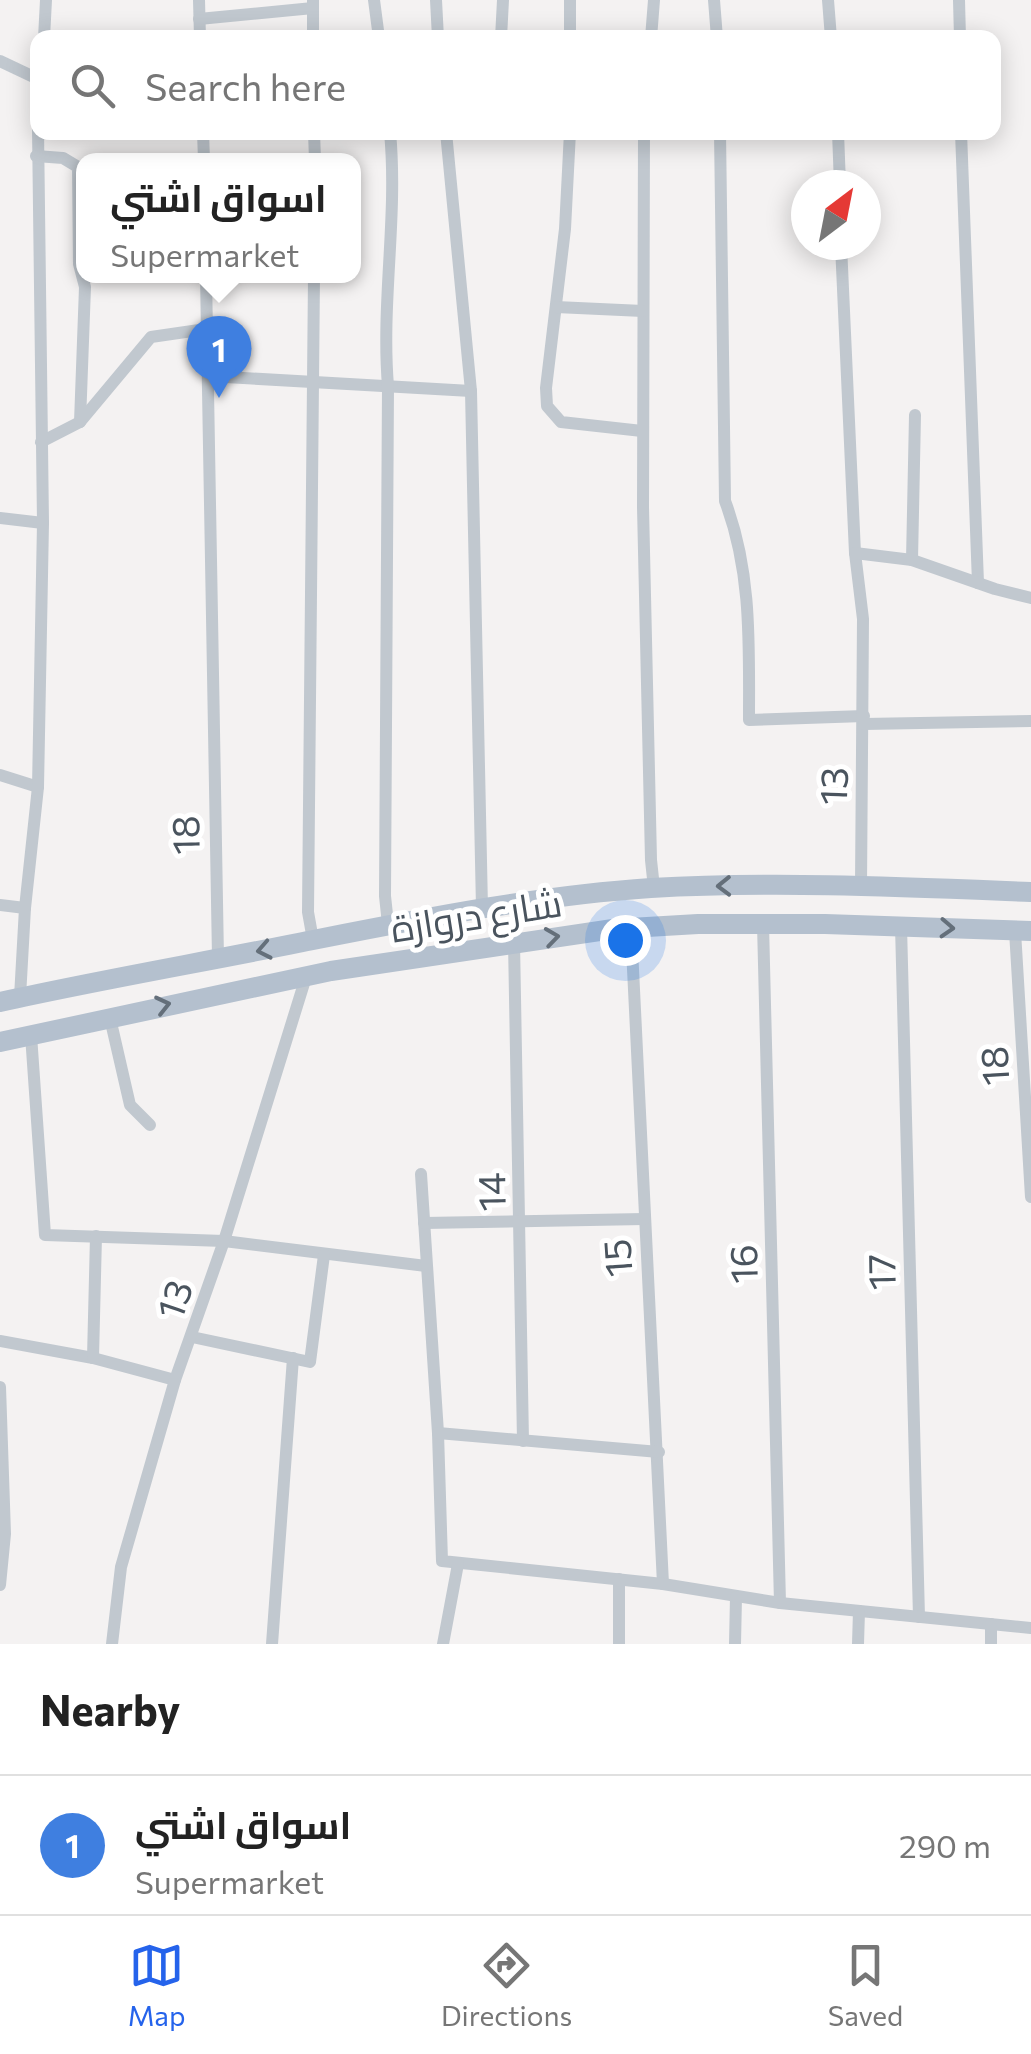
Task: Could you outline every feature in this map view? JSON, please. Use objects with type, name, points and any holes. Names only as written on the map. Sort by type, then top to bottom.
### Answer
[{"type":"main road","name":"شارع دروازة","points":[[10,1000],[388,924],[482,908],[654,888],[791,885],[1031,892]]},
{"type":"main road","points":[[791,885],[792,924]]},
{"type":"main road","name":"شارع دروازة","points":[[0,1042],[306,977],[514,942],[631,928],[792,924],[1023,931]]},
{"type":"street","points":[[44,30],[46,0]]},
{"type":"street","points":[[199,0],[200,30]]},
{"type":"street","points":[[374,0],[377,30]]},
{"type":"street","points":[[436,0],[438,30]]},
{"type":"street","points":[[502,30],[503,0]]},
{"type":"street","points":[[570,0],[570,30]]},
{"type":"street","points":[[652,30],[654,0]]},
{"type":"street","points":[[714,0],[716,30]]},
{"type":"street","points":[[828,0],[830,30]]},
{"type":"street","points":[[959,0],[960,30]]},
{"type":"street","points":[[199,19],[314,4],[314,30]]},
{"type":"street","points":[[0,61],[30,75]]},
{"type":"street","points":[[10,1000],[20,966],[38,787],[43,522],[37,140]]},
{"type":"street","points":[[388,924],[388,386],[384,339],[392,227],[390,140]]},
{"type":"street","points":[[447,140],[471,390],[482,908]]},
{"type":"street","points":[[569,140],[547,406],[561,422],[642,431]]},
{"type":"street","points":[[644,140],[642,431],[654,888]]},
{"type":"street","points":[[720,140],[726,501],[737,532],[749,602],[750,720],[1031,721]]},
{"type":"street","points":[[838,140],[839,170]]},
{"type":"street","points":[[961,140],[978,583]]},
{"type":"street","points":[[36,156],[63,158],[76,166]]},
{"type":"street","name":"13","points":[[842,260],[854,553],[864,618],[861,886]]},
{"type":"street","points":[[80,422],[84,283]]},
{"type":"street","name":"18","points":[[206,283],[218,958]]},
{"type":"street","points":[[313,940],[308,912],[314,283]]},
{"type":"street","points":[[556,308],[643,311]]},
{"type":"street","points":[[41,442],[80,422],[151,337],[206,329]]},
{"type":"street","points":[[208,376],[471,390]]},
{"type":"street","points":[[912,560],[915,415]]},
{"type":"street","points":[[0,518],[43,522]]},
{"type":"street","points":[[854,553],[912,560],[1031,598]]},
{"type":"street","points":[[0,776],[38,787]]},
{"type":"street","points":[[0,905],[24,908]]},
{"type":"street","name":"16","points":[[764,924],[780,1603]]},
{"type":"street","name":"17","points":[[901,926],[919,1617]]},
{"type":"street","name":"15","points":[[631,928],[663,1584]]},
{"type":"street","name":"18","points":[[1023,931],[1031,1197]]},
{"type":"street","name":"14","points":[[514,942],[524,1440]]},
{"type":"street","name":"13","points":[[112,1644],[121,1567],[175,1380],[224,1241],[306,977]]},
{"type":"street","points":[[110,1018],[130,1105],[150,1125]]},
{"type":"street","points":[[32,1036],[45,1235],[224,1241],[426,1266]]},
{"type":"street","points":[[422,1174],[442,1561],[663,1584],[780,1603],[1031,1628]]},
{"type":"street","points":[[424,1223],[644,1219]]},
{"type":"street","points":[[93,1358],[96,1236]]},
{"type":"street","points":[[192,1337],[310,1362],[324,1254]]},
{"type":"street","points":[[0,1341],[93,1358],[175,1380]]},
{"type":"street","points":[[272,1644],[293,1358]]},
{"type":"street","points":[[0,1387],[5,1534],[0,1585]]},
{"type":"street","points":[[438,1434],[659,1452]]},
{"type":"street","points":[[443,1644],[458,1564]]},
{"type":"street","points":[[619,1579],[619,1644]]},
{"type":"street","points":[[735,1644],[736,1597]]},
{"type":"street","points":[[858,1610],[858,1644]]},
{"type":"street","points":[[991,1624],[991,1644]]},
{"type":"place","name":"اسواق اشتي","points":[[219,398]]}]
